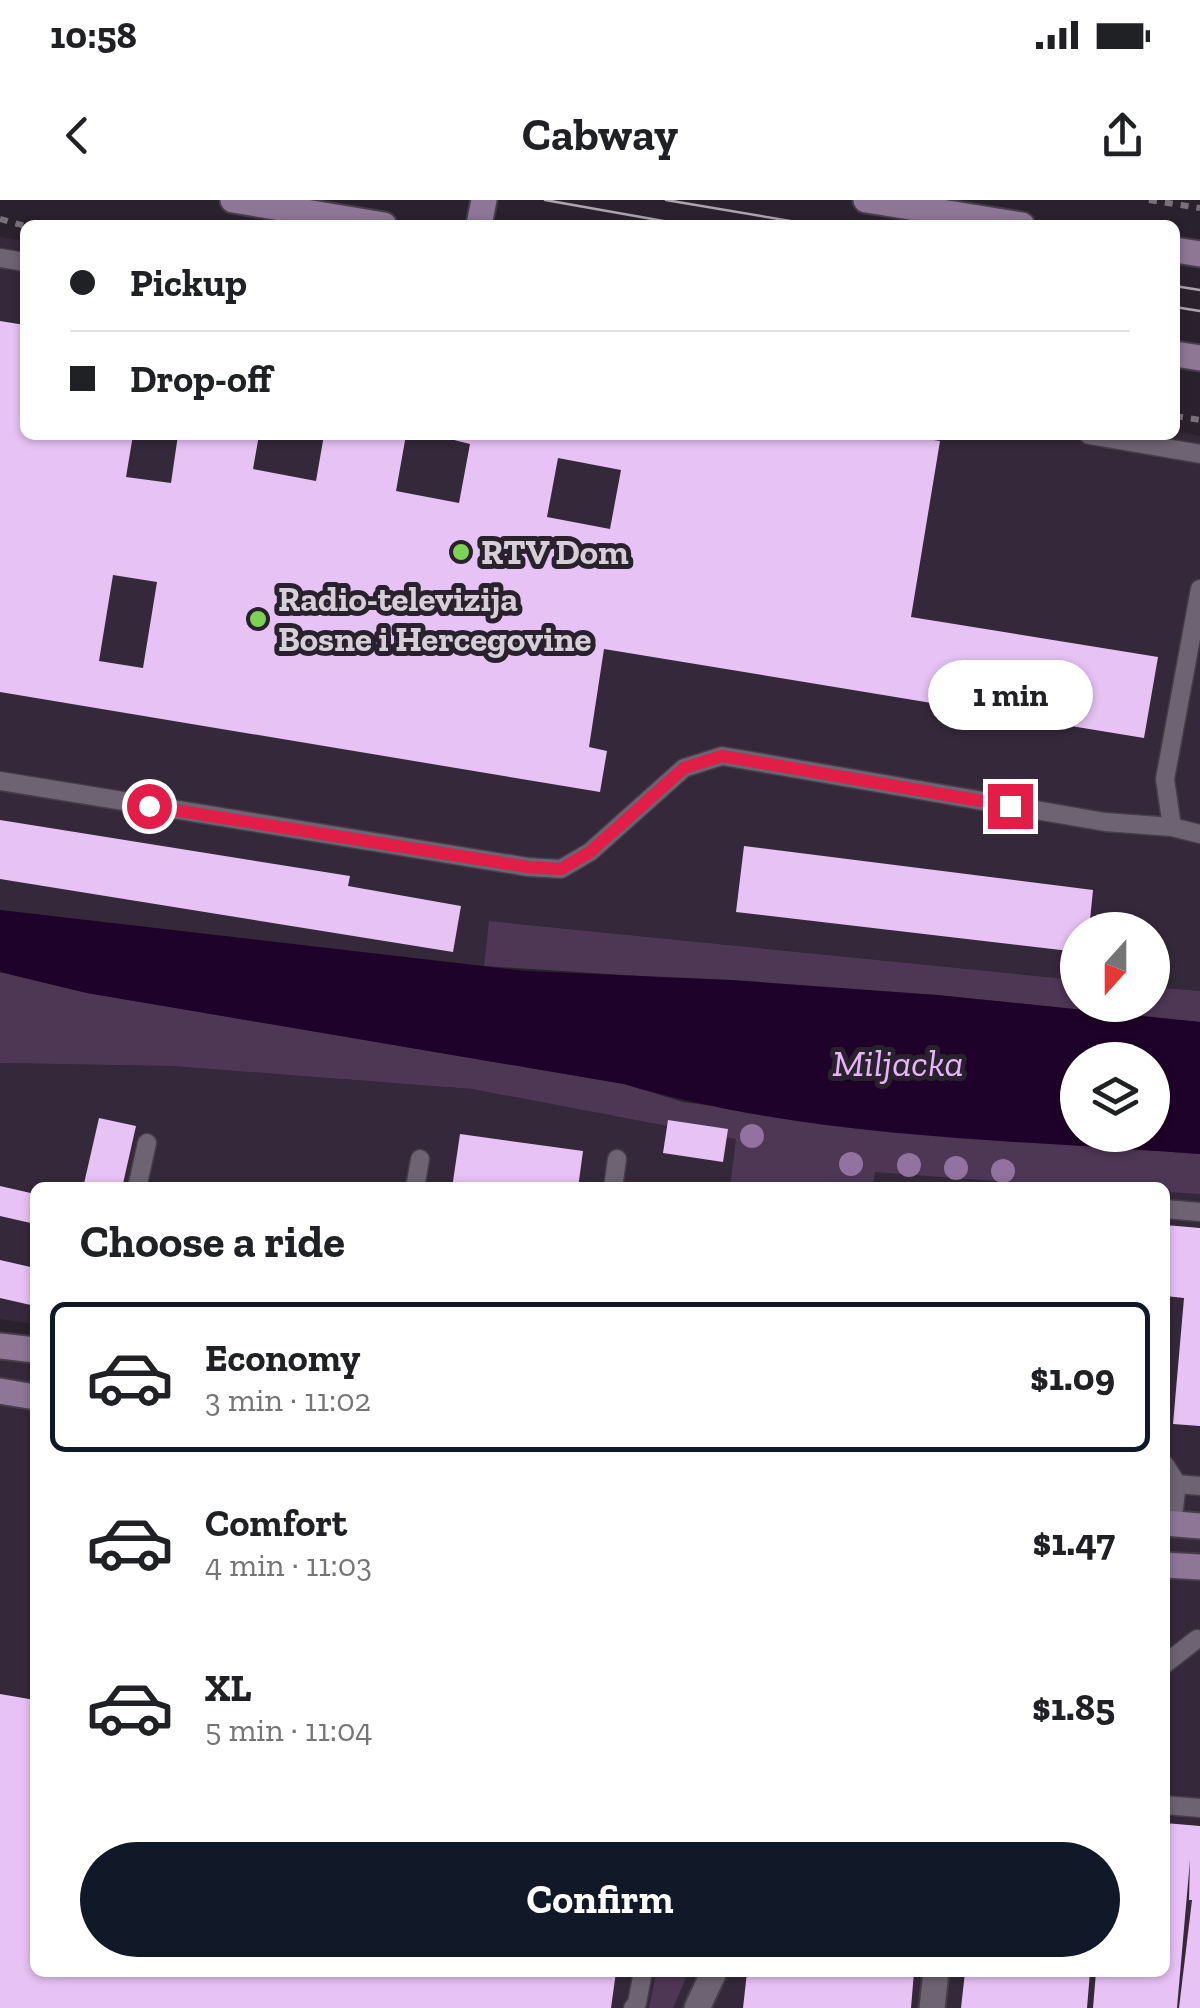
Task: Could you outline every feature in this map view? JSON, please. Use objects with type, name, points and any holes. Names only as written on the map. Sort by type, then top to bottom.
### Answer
[{"type":"main road","points":[[232,200],[354,220]]},
{"type":"main road","points":[[866,200],[991,220]]},
{"type":"main road","points":[[0,1346],[30,1349]]},
{"type":"main road","points":[[0,1391],[30,1395]]},
{"type":"main road","points":[[1170,1524],[1200,1526]]},
{"type":"main road","points":[[1170,1564],[1200,1567]]},
{"type":"street","points":[[696,2008],[712,1977]]},
{"type":"street","points":[[932,2008],[935,1977]]},
{"type":"lane","points":[[1118,440],[1200,454]]},
{"type":"lane","points":[[1172,827],[1166,778],[1200,589]]},
{"type":"lane","points":[[0,781],[528,867],[561,869],[590,852],[684,768],[722,756],[1105,822],[1172,827],[1200,834]]},
{"type":"lane","points":[[139,1182],[148,1144]]},
{"type":"lane","points":[[417,1182],[420,1159]]},
{"type":"lane","points":[[614,1182],[617,1159]]},
{"type":"lane","points":[[1170,1209],[1200,1212]]},
{"type":"lane","points":[[1170,1473],[1177,1484],[1170,1515]]},
{"type":"lane","points":[[1177,1484],[1200,1486]]},
{"type":"lane","points":[[1170,1660],[1197,1639]]},
{"type":"lane","points":[[1170,1805],[1200,1808]]},
{"type":"lane","points":[[632,2008],[638,2003],[642,1977]]},
{"type":"path","points":[[1149,200],[1200,208]]},
{"type":"shaded area","points":[[0,237],[20,240],[20,440],[1180,440],[1180,432],[1200,436],[1200,991],[1170,988],[1170,912],[1060,912],[1060,978],[490,921],[484,966],[0,910]]},
{"type":"shaded area","points":[[489,921],[1060,978],[1060,1008],[937,995],[484,966]]},
{"type":"shaded area","points":[[0,972],[87,993],[624,1084],[683,1102],[940,1135],[1060,1144],[1060,1152],[1200,1154],[1200,1194],[1170,1192],[1170,1182],[1008,1182],[875,1172],[874,1182],[731,1182],[736,1139],[472,1089],[172,1066],[0,1063]]},
{"type":"shaded area","points":[[1170,988],[1200,991],[1200,1022],[1170,1019]]},
{"type":"shaded area","points":[[0,1063],[172,1066],[472,1089],[796,1150],[1200,1172],[1200,2008],[0,2008],[0,1353],[30,1357],[30,1977],[1170,1977],[1170,1182],[30,1182],[30,1323],[0,1319]]},
{"type":"shaded area","points":[[655,1977],[686,1977],[673,2008],[649,2008]]},
{"type":"water","name":"Miljacka","points":[[0,910],[526,971],[732,980],[1060,1008],[1060,1022],[1170,1022],[1170,1019],[1200,1022],[1200,1154],[1169,1152],[1170,1042],[1060,1042],[1060,1145],[909,1134],[765,1116],[624,1084],[87,993],[0,972]]},
{"type":"building","name":"RTV Dom","points":[[0,321],[20,324],[20,440],[132,440],[126,477],[171,483],[177,440],[258,440],[253,469],[316,481],[323,440],[405,440],[396,491],[459,503],[470,444],[454,440],[940,441],[911,617],[1158,657],[1144,738],[604,649],[589,747],[607,751],[600,792],[0,692]],"holes":[[[558,458],[621,470],[610,529],[547,517]],[[113,575],[157,582],[143,668],[99,661]]]},
{"type":"building","points":[[0,820],[350,876],[348,886],[461,906],[453,952],[0,879]]},
{"type":"building","points":[[744,846],[1093,890],[1091,912],[1060,912],[1060,950],[736,912]]},
{"type":"building","points":[[99,1118],[136,1126],[123,1182],[84,1182]]},
{"type":"building","points":[[668,1120],[728,1129],[723,1162],[663,1153]]},
{"type":"building","points":[[460,1134],[583,1151],[579,1182],[453,1182]]},
{"type":"building","points":[[0,1186],[30,1193],[30,1223],[0,1216]]},
{"type":"building","points":[[1170,1225],[1200,1228],[1200,1426],[1173,1424],[1184,1298],[1170,1297]]},
{"type":"building","points":[[0,1260],[30,1267],[30,1305],[0,1298]]},
{"type":"building","points":[[0,1694],[30,1699],[30,1977],[615,1977],[611,2008],[0,2008]]},
{"type":"building","points":[[1170,1823],[1200,1826],[1200,2008],[1179,2008],[1192,1900],[1190,1860],[1177,2008],[1093,2008],[1096,1977],[1170,1977]]},
{"type":"building","points":[[746,1977],[914,1977],[911,2008],[743,2008]]},
{"type":"building","points":[[964,1977],[1090,1977],[1087,2008],[961,2008]]},
{"type":"tram line","points":[[545,200],[658,220]]},
{"type":"tram line","points":[[666,200],[784,220]]},
{"type":"tram line","points":[[1180,287],[1200,290]]},
{"type":"tram line","points":[[1180,308],[1200,311]]},
{"type":"place","name":"RTV Dom","points":[[461,552]]},
{"type":"place","name":"Radio-televizija Bosne i Hercegovine","points":[[258,619]]},
{"type":"route","points":[[149,806],[528,867],[561,869],[590,852],[684,768],[722,756],[1010,806]]}]
